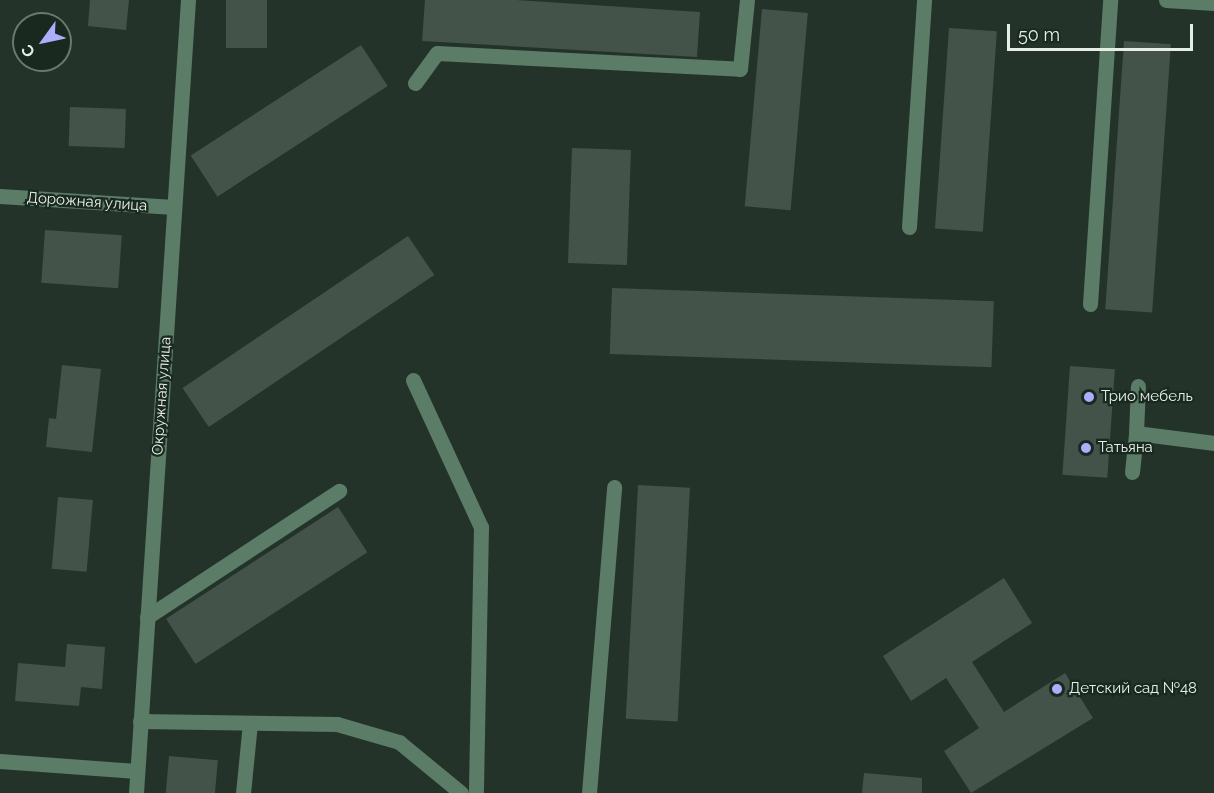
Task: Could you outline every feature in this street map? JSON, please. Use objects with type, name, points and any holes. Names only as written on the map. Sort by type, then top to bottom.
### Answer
[{"type":"street","name":"Окружная улица","points":[[136,793],[188,0]]},
{"type":"street","points":[[414,83],[437,53],[740,69],[747,0]]},
{"type":"street","points":[[909,227],[924,0]]},
{"type":"street","points":[[1090,304],[1110,0]]},
{"type":"street","points":[[1166,0],[1214,3]]},
{"type":"street","name":"Дорожная улица","points":[[0,196],[174,207]]},
{"type":"street","points":[[413,380],[481,527],[476,793]]},
{"type":"street","points":[[1132,472],[1138,386]]},
{"type":"street","points":[[1136,433],[1214,443]]},
{"type":"street","points":[[589,793],[614,487]]},
{"type":"street","points":[[147,616],[339,491]]},
{"type":"street","points":[[140,721],[337,724],[399,742],[461,793]]},
{"type":"street","points":[[243,793],[250,723]]},
{"type":"street","points":[[0,761],[137,771]]},
{"type":"building","points":[[90,0],[129,0],[126,30],[88,26]]},
{"type":"building","points":[[226,0],[267,0],[267,48],[226,48]]},
{"type":"building","points":[[425,0],[516,0],[700,12],[697,57],[422,41]]},
{"type":"building","points":[[762,9],[808,13],[791,210],[745,206]]},
{"type":"building","points":[[949,28],[997,31],[983,232],[935,229]]},
{"type":"building","points":[[1124,41],[1171,44],[1152,313],[1105,309]]},
{"type":"building","points":[[361,45],[388,86],[217,197],[191,156]]},
{"type":"building","points":[[70,107],[126,109],[125,148],[69,146]]},
{"type":"building","points":[[572,148],[631,150],[627,265],[568,263]]},
{"type":"building","points":[[45,230],[122,235],[118,288],[41,283]]},
{"type":"building","points":[[408,236],[434,275],[209,427],[183,388]]},
{"type":"building","points":[[612,288],[994,301],[991,367],[610,354]]},
{"type":"building","points":[[62,365],[101,369],[92,452],[46,447],[49,418],[56,419]]},
{"type":"building","points":[[1070,366],[1115,369],[1107,478],[1062,475]]},
{"type":"building","points":[[638,485],[690,488],[678,721],[626,719]]},
{"type":"building","points":[[58,497],[93,500],[87,572],[52,569]]},
{"type":"building","points":[[338,507],[367,552],[195,664],[166,619]]},
{"type":"building","name":"Детский сад №48","points":[[1004,578],[1032,623],[972,662],[1004,712],[1065,673],[1093,718],[971,793],[944,751],[979,728],[946,678],[911,701],[883,656]]},
{"type":"building","points":[[67,644],[105,647],[102,689],[81,687],[79,706],[15,701],[18,663],[65,667]]},
{"type":"building","points":[[169,756],[218,760],[215,793],[166,793]]},
{"type":"building","points":[[864,773],[922,778],[922,793],[862,793]]},
{"type":"place","name":"Трио мебель","points":[[1089,397]]},
{"type":"place","name":"Татьяна","points":[[1086,448]]},
{"type":"place","name":"Детский сад №48","points":[[1057,689]]}]
